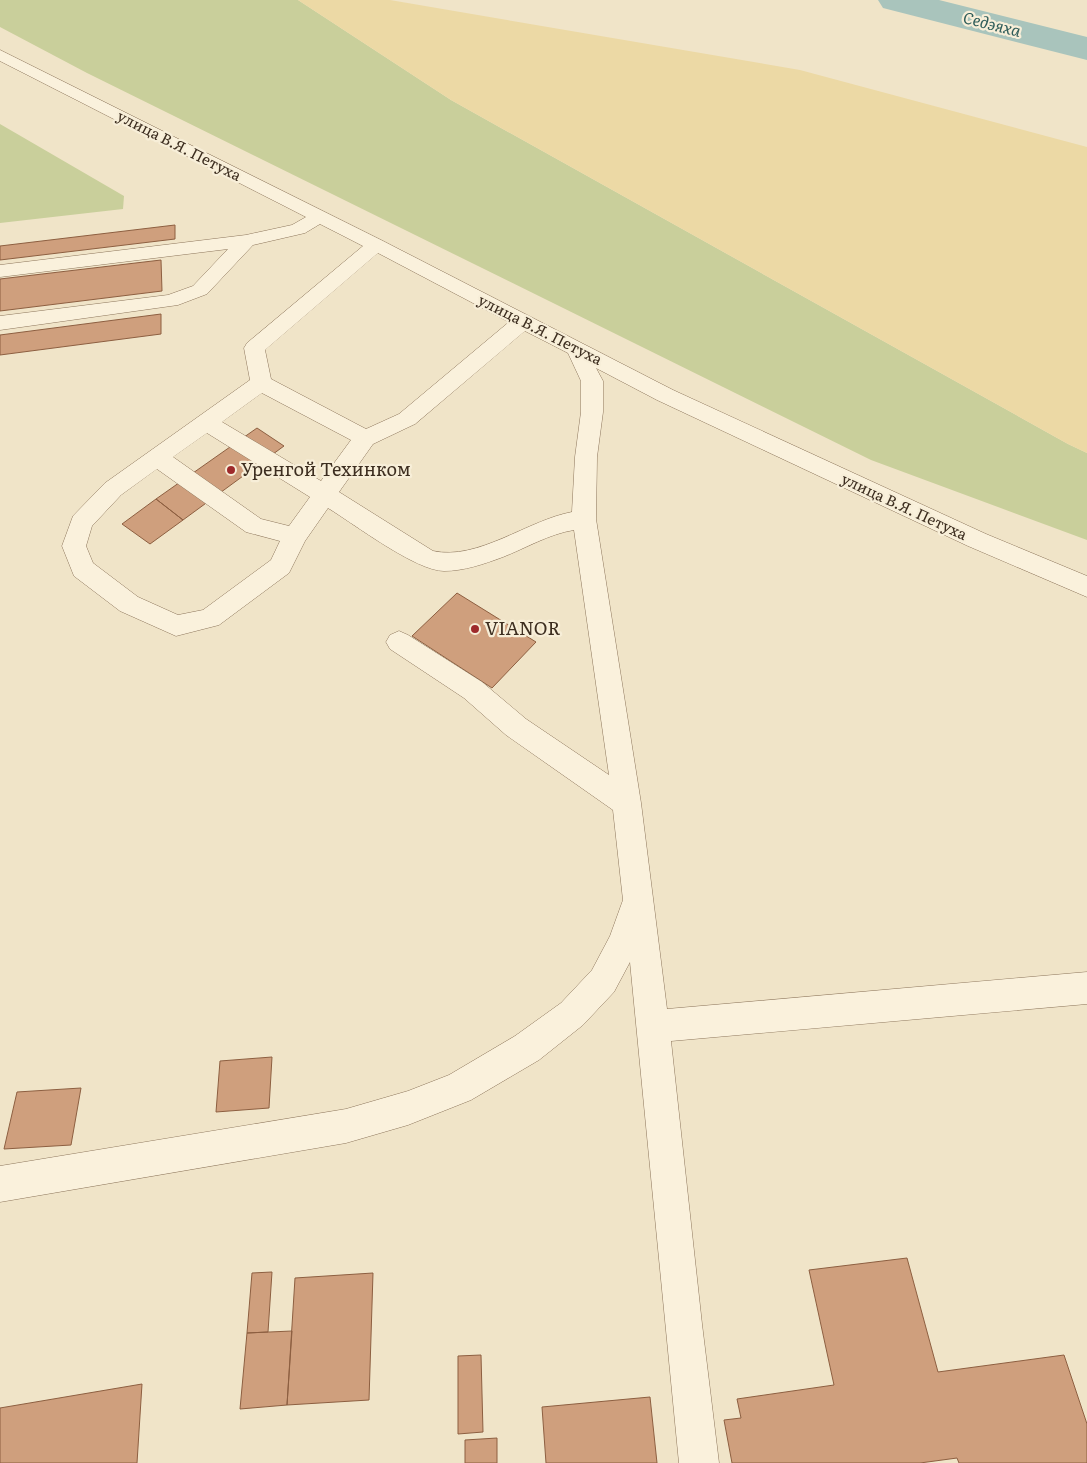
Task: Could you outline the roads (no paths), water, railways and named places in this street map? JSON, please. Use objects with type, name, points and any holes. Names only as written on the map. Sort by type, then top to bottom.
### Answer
[{"type":"street","name":"улица В.Я. Петуха","points":[[0,55],[376,245],[665,395],[817,468],[1087,587]]},
{"type":"street","points":[[0,270],[246,241],[298,229],[319,216]]},
{"type":"street","points":[[0,323],[171,301],[188,296],[200,290],[246,241]]},
{"type":"street","points":[[260,383],[254,348],[376,245]]},
{"type":"street","points":[[260,383],[113,489],[81,522],[74,546],[83,569],[129,604],[176,626],[210,618],[280,566],[295,536],[365,438],[407,419],[523,321]]},
{"type":"street","points":[[576,348],[592,381],[592,412],[586,457],[584,519],[627,803],[654,1026],[684,1352],[699,1463]]},
{"type":"street","points":[[260,383],[365,438]]},
{"type":"street","points":[[206,422],[425,558],[443,562],[460,560],[483,554],[566,520],[584,519]]},
{"type":"street","points":[[157,457],[254,526],[295,536]]},
{"type":"street","points":[[399,642],[473,690],[516,727],[627,803]]},
{"type":"street","points":[[0,1184],[346,1126],[408,1108],[459,1088],[527,1048],[572,1014],[603,981],[623,943],[638,900]]},
{"type":"street","points":[[654,1026],[1087,988]]},
{"type":"waterway","name":"Седэяха","points":[[896,0],[1087,49]]},
{"type":"place","name":"Уренгой Техинком","points":[[231,470]]},
{"type":"place","name":"VIANOR","points":[[475,629]]}]
